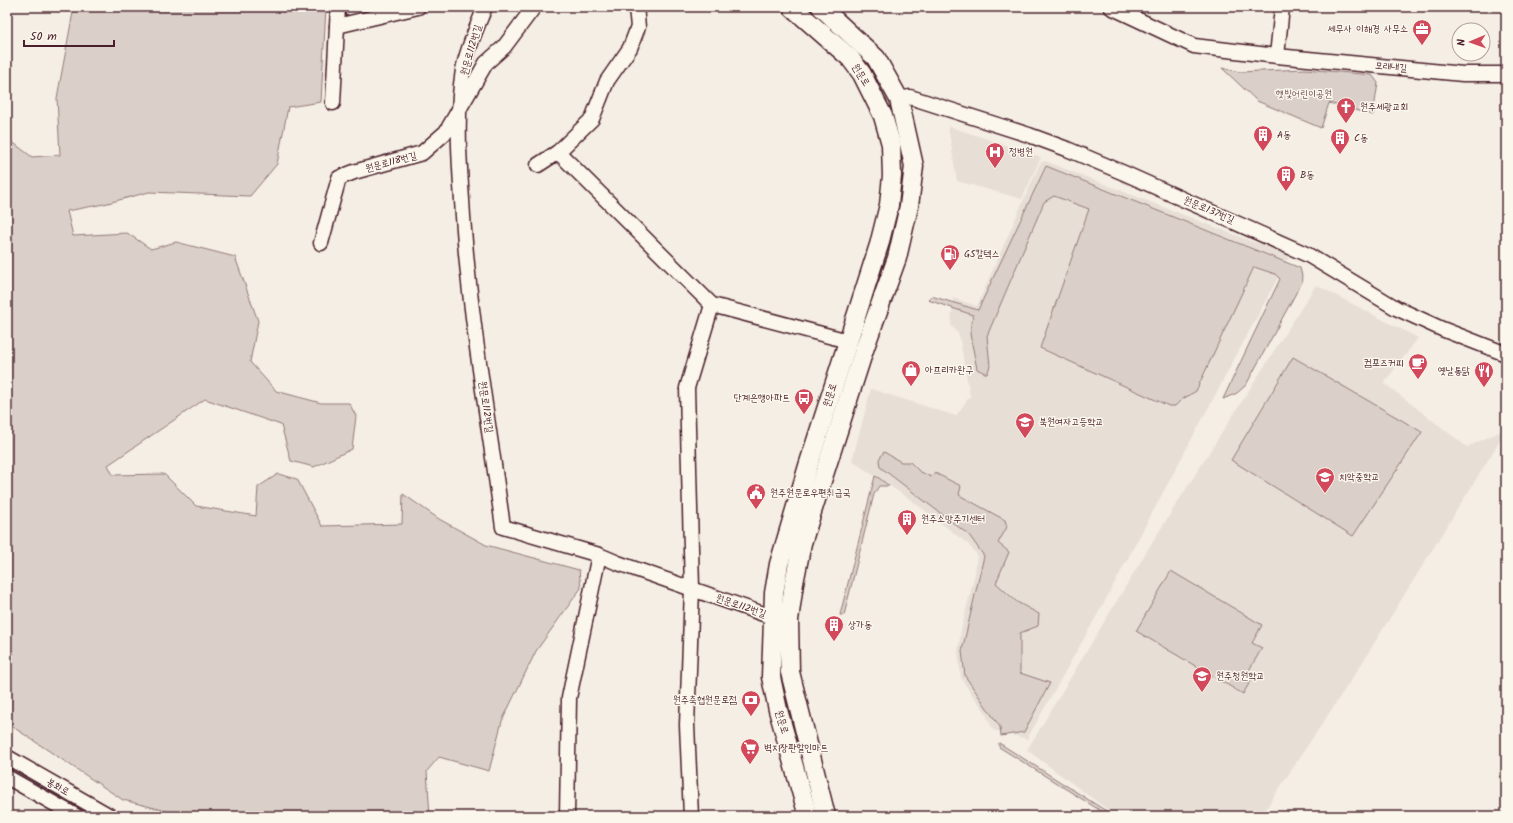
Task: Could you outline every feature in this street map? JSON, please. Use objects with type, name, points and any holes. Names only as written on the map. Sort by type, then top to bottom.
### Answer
[{"type":"main road","name":"원문로","points":[[792,7],[850,58],[862,74],[878,106],[891,144],[892,176],[889,206],[879,245],[808,466],[779,564],[781,619],[790,672],[826,816]]},
{"type":"main road","name":"원문로","points":[[808,816],[771,677],[781,619],[802,543],[865,347],[897,258],[911,190],[914,166],[899,99],[876,58],[821,7]]},
{"type":"main road","points":[[878,106],[899,99]]},
{"type":"main road","points":[[848,341],[865,347]]},
{"type":"street","points":[[333,103],[338,7]]},
{"type":"street","points":[[337,26],[418,7]]},
{"type":"street","name":"원문로112번길","points":[[485,7],[475,31],[464,69],[459,110],[459,154],[465,256],[503,527],[599,555],[618,563],[781,619]]},
{"type":"street","name":"원문로118번길","points":[[321,243],[339,178],[354,172],[422,154],[446,132],[486,63],[504,47],[534,7]]},
{"type":"street","points":[[538,165],[558,152],[592,119],[607,81],[630,48],[638,27],[636,7]]},
{"type":"street","name":"모래내길","points":[[1111,7],[1194,46],[1277,56],[1463,74],[1506,74]]},
{"type":"street","points":[[1277,56],[1282,7]]},
{"type":"street","name":"원문로137번길","points":[[899,99],[910,97],[1009,128],[1081,155],[1302,251],[1396,308],[1442,329],[1506,354]]},
{"type":"street","points":[[558,152],[712,304],[848,341]]},
{"type":"street","points":[[692,816],[687,725],[692,589],[687,388],[712,304]]},
{"type":"street","points":[[567,816],[569,698],[599,555]]},
{"type":"street","name":"봉화로","points":[[7,757],[110,816]]},
{"type":"street","name":"봉화로","points":[[7,777],[76,816]]},
{"type":"shaded area","name":"정병원","points":[[948,126],[1041,157],[1022,199],[957,181]]},
{"type":"shaded area","name":"북원여자고등학교","points":[[1045,161],[1253,242],[1287,249],[1289,257],[1105,601],[1027,739],[993,730],[984,710],[961,678],[958,652],[961,631],[975,573],[977,555],[968,544],[911,500],[852,461],[871,389],[956,416],[970,396],[959,335],[951,325],[953,298],[977,306],[1040,163]]},
{"type":"shaded area","points":[[1316,285],[1418,338],[1384,383],[1467,447],[1506,429],[1506,431],[1357,671],[1261,816],[1116,816],[1027,750],[1153,541]]},
{"type":"green space","points":[[74,7],[326,7],[321,102],[288,107],[277,164],[250,196],[149,192],[104,204],[67,211],[73,236],[127,233],[151,249],[176,242],[235,257],[258,321],[250,362],[276,391],[321,403],[349,403],[356,416],[352,449],[314,467],[291,461],[281,425],[205,399],[108,465],[113,475],[164,474],[196,506],[256,516],[258,487],[278,474],[297,479],[322,526],[402,524],[403,494],[439,519],[486,545],[579,570],[581,588],[536,651],[502,721],[489,771],[439,757],[427,771],[430,816],[187,816],[123,800],[7,723],[7,138],[32,157],[60,155],[57,98]]},
{"type":"green space","name":"햇빛어린이공원","points":[[1222,68],[1240,72],[1305,69],[1372,75],[1378,83],[1373,115],[1329,103],[1321,128],[1257,101]]},
{"type":"green space","points":[[1046,166],[1300,268],[1303,280],[1246,385],[1237,393],[1223,399],[1280,279],[1275,274],[1254,267],[1196,391],[1181,400],[1175,406],[1169,406],[1040,348],[1089,209],[1054,196],[1044,202],[987,336],[990,366],[987,374],[977,369],[970,334],[973,315],[928,300],[931,296],[978,310]]},
{"type":"green space","points":[[1293,357],[1422,432],[1353,536],[1231,460]]},
{"type":"green space","points":[[884,452],[901,462],[910,462],[919,471],[931,477],[935,473],[961,486],[959,495],[1005,520],[1007,527],[998,543],[1009,552],[996,583],[1017,602],[1039,614],[1038,626],[1020,633],[1020,673],[1050,683],[1024,732],[1001,736],[1000,727],[965,676],[962,651],[984,556],[969,535],[880,467],[879,459]]},
{"type":"green space","points":[[875,476],[889,486],[879,486],[874,494],[844,615],[840,615]]},
{"type":"green space","points":[[1171,571],[1262,625],[1252,643],[1262,648],[1248,672],[1254,675],[1243,694],[1136,631]]},
{"type":"green space","points":[[999,743],[1114,816],[1109,816],[999,747]]},
{"type":"place","name":"세무사 이해경 사무소","points":[[1422,46]]},
{"type":"place","name":"원주세광교회","points":[[1346,124]]},
{"type":"place","name":"A동","points":[[1263,152]]},
{"type":"place","name":"C동","points":[[1340,155]]},
{"type":"place","name":"정병원","points":[[995,169]]},
{"type":"place","name":"B동","points":[[1286,192]]},
{"type":"place","name":"GS칼텍스","points":[[950,271]]},
{"type":"place","name":"컴포즈커피","points":[[1418,380]]},
{"type":"place","name":"아프리카완구","points":[[911,387]]},
{"type":"place","name":"옛날통닭","points":[[1484,388]]},
{"type":"place","name":"단계은행아파트","points":[[804,415]]},
{"type":"place","name":"북원여자고등학교","points":[[1025,439]]},
{"type":"place","name":"치악중학교","points":[[1325,494]]},
{"type":"place","name":"원주원문로우편취급국","points":[[756,510]]},
{"type":"place","name":"원주소망주기센터","points":[[907,536]]},
{"type":"place","name":"상가동","points":[[834,642]]},
{"type":"place","name":"원주청원학교","points":[[1202,693]]},
{"type":"place","name":"원주축협원문로점","points":[[751,717]]},
{"type":"place","name":"벽지장판할인마트","points":[[750,765]]}]
